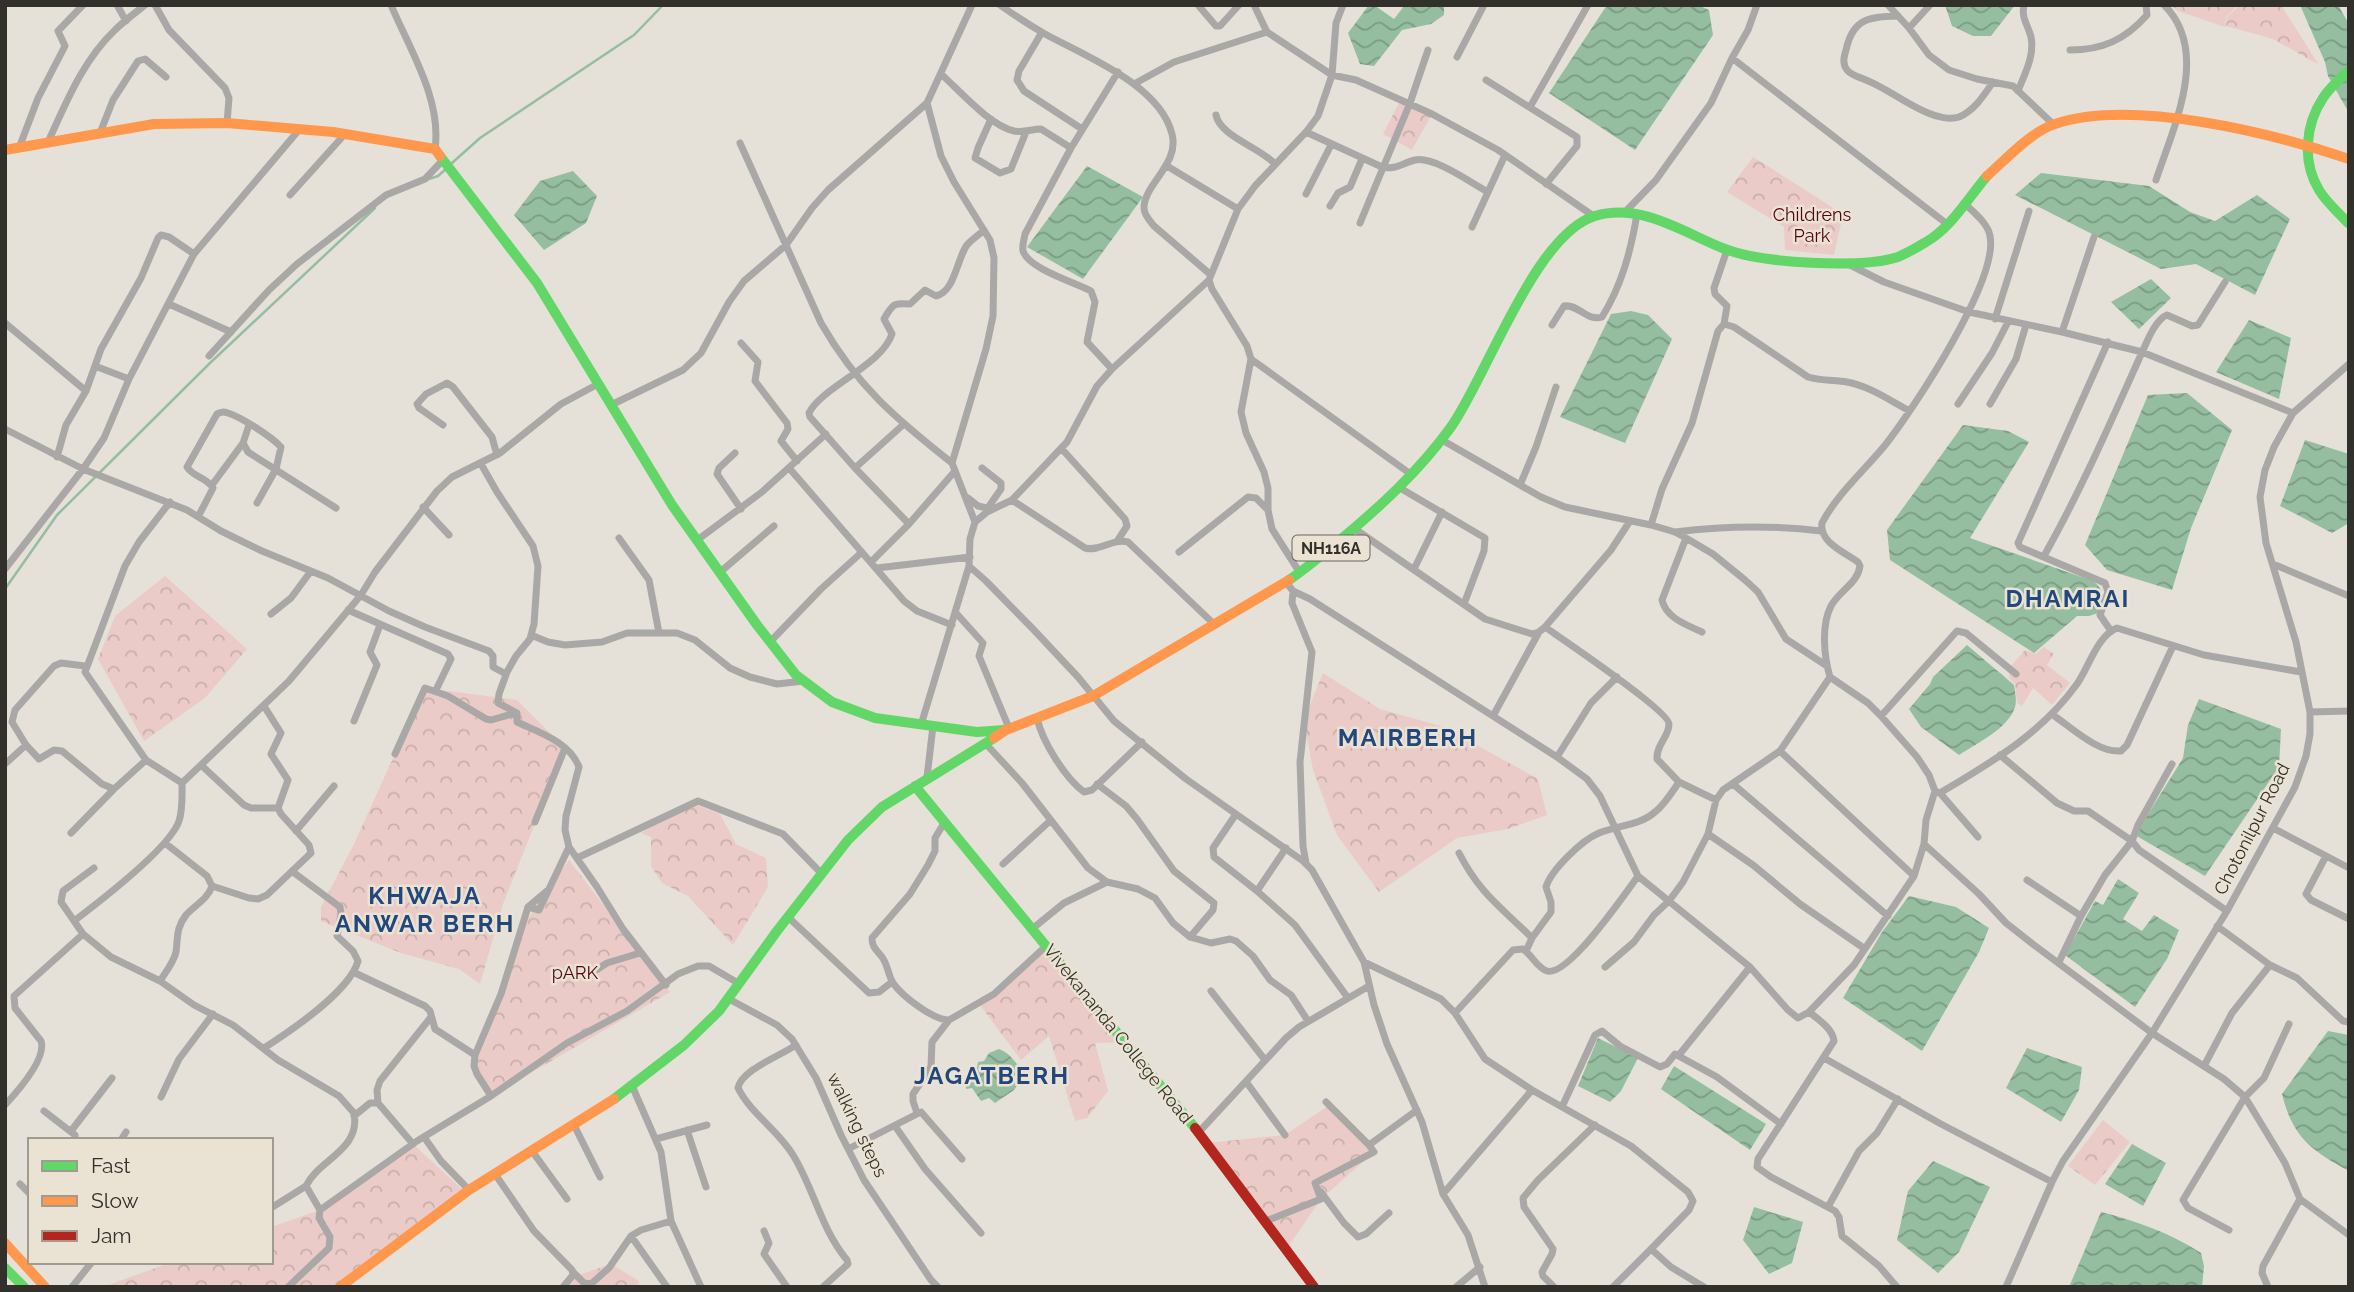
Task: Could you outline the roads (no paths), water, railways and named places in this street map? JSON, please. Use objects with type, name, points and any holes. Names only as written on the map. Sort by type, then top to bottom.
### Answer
[{"type":"main road","points":[[2348,223],[2318,188],[2309,164],[2307,145],[2318,106],[2331,87],[2349,70]]},
{"type":"main road","name":"NH116A","points":[[340,1287],[469,1190],[632,1087],[700,1031],[740,985],[788,916],[859,827],[897,796],[1008,730],[1093,696],[1215,625],[1290,586],[1300,573],[1400,488],[1442,440],[1471,395],[1533,275],[1553,248],[1594,216],[1632,212],[1665,222],[1727,250],[1765,260],[1847,263],[1876,261],[1913,251],[1929,241],[2004,160],[2038,132],[2053,124],[2092,115],[2120,114],[2207,124],[2307,145],[2349,159]]},
{"type":"main road","points":[[5,150],[154,124],[227,123],[345,134],[435,149],[537,283],[696,541],[792,671],[831,702],[867,715],[977,732],[1008,730]]},
{"type":"main road","name":"Vivekananda College Road","points":[[915,786],[1199,1132],[1314,1287]]},
{"type":"main road","points":[[5,1243],[45,1287]]},
{"type":"main road","points":[[5,1268],[24,1287]]},
{"type":"street","points":[[19,148],[38,98],[65,46],[58,31],[83,5]]},
{"type":"street","points":[[117,5],[126,21]]},
{"type":"street","points":[[48,142],[82,72],[97,50],[145,5]]},
{"type":"street","points":[[155,5],[169,30],[226,88],[229,98],[227,123]]},
{"type":"street","points":[[391,5],[435,113],[435,149]]},
{"type":"street","points":[[611,405],[683,370],[701,353],[729,302],[744,281],[786,245],[828,190],[927,103],[972,5]]},
{"type":"street","points":[[1000,5],[1042,32],[1118,72],[1153,102],[1169,125],[1173,144],[1167,166],[1146,199],[1144,209],[1154,226],[1210,277],[1212,289],[1247,346],[1251,359],[1241,412],[1246,433],[1264,472],[1272,529],[1300,573]]},
{"type":"street","points":[[1198,5],[1216,26],[1220,26],[1239,5]]},
{"type":"street","points":[[1254,5],[1268,32],[1332,75],[1356,80],[1410,103],[1505,155],[1594,216]]},
{"type":"street","points":[[965,495],[978,506],[989,509],[1012,500],[1061,448],[1076,426],[1088,400],[1112,369],[1210,277],[1238,209],[1274,163],[1306,132],[1318,116],[1332,75],[1336,23],[1343,5]]},
{"type":"street","points":[[1457,57],[1484,5]]},
{"type":"street","points":[[1530,107],[1588,5]]},
{"type":"street","points":[[1552,325],[1564,306],[1576,307],[1591,317],[1602,317],[1622,277],[1634,237],[1632,212],[1711,103],[1748,30],[1757,5]]},
{"type":"street","points":[[1888,5],[1909,27],[1929,55],[1949,71],[2013,86],[2053,124]]},
{"type":"street","points":[[1909,27],[1930,5]]},
{"type":"street","points":[[2018,91],[2032,54],[2031,38],[2022,13],[2024,5]]},
{"type":"street","points":[[2070,50],[2093,50],[2135,29],[2147,15],[2146,5]]},
{"type":"street","points":[[2156,180],[2176,119],[2186,63],[2185,40],[2179,23],[2164,5]]},
{"type":"street","points":[[1898,16],[1872,17],[1862,21],[1854,29],[1847,41],[1843,59],[1845,68],[1851,74],[1877,85],[1928,114],[1942,118],[1957,118],[1969,111],[1993,82]]},
{"type":"street","points":[[1042,32],[1019,71],[1017,80],[1024,90],[1082,130]]},
{"type":"street","points":[[1134,84],[1174,62],[1268,32]]},
{"type":"street","points":[[1360,223],[1410,103],[1428,50]]},
{"type":"street","points":[[1732,58],[1947,224]]},
{"type":"street","points":[[100,133],[113,100],[138,61],[145,59],[166,77]]},
{"type":"street","points":[[1112,369],[1087,342],[1095,302],[1091,291],[1034,265],[1024,252],[1025,234],[1071,148],[1118,72]]},
{"type":"street","points":[[941,74],[991,119],[1015,131],[1041,129],[1071,148]]},
{"type":"street","points":[[1486,80],[1577,137],[1577,146],[1546,184]]},
{"type":"street","points":[[874,565],[953,467],[993,316],[994,258],[984,230],[941,156],[927,103]]},
{"type":"street","points":[[1216,115],[1221,128],[1261,151],[1274,163]]},
{"type":"street","points":[[991,119],[975,158],[1000,173],[1011,169],[1026,132]]},
{"type":"street","points":[[5,569],[104,438],[129,379],[194,254],[298,131]]},
{"type":"street","points":[[1306,132],[1382,167],[1392,169],[1415,160],[1435,163],[1488,192]]},
{"type":"street","points":[[290,195],[345,134]]},
{"type":"street","points":[[740,143],[821,323],[854,375],[886,409],[953,467],[975,522]]},
{"type":"street","points":[[1306,194],[1331,145]]},
{"type":"street","points":[[1472,227],[1505,155]]},
{"type":"street","points":[[1331,206],[1339,193],[1350,187],[1362,159]]},
{"type":"street","points":[[209,356],[297,264],[386,195],[425,179],[447,165]]},
{"type":"street","points":[[1167,166],[1238,209]]},
{"type":"street","points":[[1964,203],[1990,234],[1991,247],[1979,291],[1969,312],[1888,442],[1825,516],[1821,531],[1824,538],[1860,566],[1856,577],[1832,605],[1829,613],[1825,653],[1830,677],[1868,703],[1881,716],[1917,757],[1930,775],[1937,792],[1978,837]]},
{"type":"street","points":[[1994,319],[2029,211]]},
{"type":"street","points":[[909,524],[810,417],[812,408],[854,375],[889,342],[892,334],[884,319],[896,304],[910,304],[925,290],[940,296],[957,269],[965,248],[984,230]]},
{"type":"street","points":[[57,457],[66,425],[86,391],[101,348],[141,278],[158,237],[169,237],[194,254]]},
{"type":"street","points":[[2062,332],[2094,237]]},
{"type":"street","points":[[1651,525],[1662,488],[1692,423],[1718,331],[1724,324],[1727,306],[1715,293],[1714,288],[1727,250]]},
{"type":"street","points":[[1847,263],[1884,282],[1969,312],[2142,352],[2293,413]]},
{"type":"street","points":[[2044,556],[2089,471],[2142,352],[2163,315],[2198,326],[2225,282]]},
{"type":"street","points":[[169,304],[231,332]]},
{"type":"street","points":[[1958,404],[1992,353],[2008,322]]},
{"type":"street","points":[[5,323],[86,391]]},
{"type":"street","points":[[1724,324],[1734,327],[1808,377],[1849,382],[1871,390],[1908,410]]},
{"type":"street","points":[[1990,404],[2015,359],[2026,325]]},
{"type":"street","points":[[2108,342],[2018,538],[2020,547],[2105,583],[2108,593],[2100,615],[2111,631]]},
{"type":"street","points":[[741,344],[758,362],[755,381],[787,423],[788,429],[781,441],[797,461]]},
{"type":"street","points":[[1251,359],[1412,476]]},
{"type":"street","name":"Chotonilpur Road","points":[[2006,1287],[2063,1161],[2152,1033],[2227,911],[2295,787],[2311,734],[2310,712],[2296,642],[2266,543],[2260,497],[2265,470],[2293,413],[2349,364]]},
{"type":"street","points":[[95,366],[129,379]]},
{"type":"street","points":[[443,425],[416,404],[426,394],[447,383],[492,437],[497,455]]},
{"type":"street","points":[[74,921],[115,889],[165,843],[179,822],[182,783],[289,681],[361,595],[423,507],[452,477],[497,455],[561,404],[598,384]]},
{"type":"street","points":[[1520,485],[1556,387]]},
{"type":"street","points":[[212,485],[187,467],[217,414],[227,412],[281,447],[276,469],[257,503]]},
{"type":"street","points":[[855,468],[904,424]]},
{"type":"street","points":[[198,517],[213,492],[212,485],[243,443],[249,425]]},
{"type":"street","points":[[5,429],[83,469],[170,502],[261,551],[311,571],[425,627],[489,651],[493,656],[493,667],[506,674]]},
{"type":"street","points":[[696,541],[790,469],[826,433]]},
{"type":"street","points":[[1442,440],[1541,498],[1564,507],[1651,525],[1686,538],[1713,554],[1745,580],[1758,592],[1786,639],[1826,666]]},
{"type":"street","points":[[243,443],[248,452],[336,508]]},
{"type":"street","points":[[1012,500],[1087,549],[1096,549],[1118,540],[1126,526],[1125,519],[1061,448]]},
{"type":"street","points":[[735,453],[719,468],[717,474],[741,509]]},
{"type":"street","points":[[481,464],[530,541],[537,558],[536,599],[531,635],[506,674],[499,694],[498,703],[517,713]]},
{"type":"street","points":[[927,778],[927,726],[931,688],[953,625],[969,566],[970,539],[975,522],[989,509],[1002,486],[1000,481],[982,468]]},
{"type":"street","points":[[790,469],[904,601],[917,611],[953,625]]},
{"type":"street","points":[[1400,488],[1485,538],[1484,551],[1464,604]]},
{"type":"street","points":[[1179,552],[1248,497],[1256,498],[1268,510]]},
{"type":"street","points":[[170,502],[139,542],[125,566],[85,666],[85,672],[146,761],[182,783]]},
{"type":"street","points":[[423,507],[449,535]]},
{"type":"street","points":[[1414,569],[1441,512]]},
{"type":"street","points":[[1493,716],[1542,630],[1611,550],[1630,521]]},
{"type":"street","points":[[719,573],[774,526]]},
{"type":"street","points":[[1675,532],[1776,527],[1821,531]]},
{"type":"street","points":[[1355,529],[1492,623],[1525,632],[1542,630],[1617,677],[1667,719],[1668,727],[1656,752],[1657,760],[1679,782],[1716,800]]},
{"type":"street","points":[[619,538],[649,580],[659,633]]},
{"type":"street","points":[[1686,538],[1662,600],[1664,608],[1671,615],[1702,632]]},
{"type":"street","points":[[1118,540],[1133,545],[1215,625]]},
{"type":"street","points":[[770,642],[821,589],[862,552]]},
{"type":"street","points":[[874,565],[970,557]]},
{"type":"street","points":[[2273,564],[2349,596]]},
{"type":"street","points":[[969,566],[1033,629],[1114,721],[1186,779],[1306,863],[1364,962],[1387,1044],[1417,1110],[1443,1194],[1468,1235],[1485,1287]]},
{"type":"street","points":[[271,614],[291,598],[311,571]]},
{"type":"street","points":[[1290,586],[1557,757],[1587,779],[1600,796],[1638,876],[1750,967],[1794,1016],[1803,1017],[1843,978],[1914,876],[1924,844],[1926,820],[1937,792],[2000,755],[2033,733],[2053,715],[2111,631],[2117,628],[2127,629],[2204,655],[2254,666],[2301,672]]},
{"type":"street","points":[[1290,586],[1292,603],[1312,652],[1300,762],[1306,863]]},
{"type":"street","points":[[348,610],[451,656],[436,690]]},
{"type":"street","points":[[956,613],[983,643],[979,656],[1008,730]]},
{"type":"street","points":[[354,721],[375,673],[375,660],[370,652],[380,625]]},
{"type":"street","points":[[1881,716],[1957,631],[1966,633],[2015,674]]},
{"type":"street","points":[[531,635],[565,645],[602,642],[627,633],[673,632],[687,636],[707,648],[730,668],[764,682],[791,684],[804,681]]},
{"type":"street","points":[[2053,715],[2102,747],[2122,751],[2174,646]]},
{"type":"street","points":[[85,666],[61,663],[54,666],[15,710],[12,722],[26,745],[40,759],[54,750],[62,751],[102,784],[114,789]]},
{"type":"street","points":[[1557,757],[1591,703],[1617,677]]},
{"type":"street","points":[[1605,967],[1634,942],[1688,874],[1708,834],[1716,800],[1723,790],[1780,751],[1830,677]]},
{"type":"street","points":[[395,754],[422,691],[428,687],[486,719],[517,713]]},
{"type":"street","points":[[165,843],[207,876],[212,886],[258,899],[267,895],[308,857],[312,849],[278,808],[288,780],[271,754],[281,733],[264,706]]},
{"type":"street","points":[[2310,712],[2349,711]]},
{"type":"street","points":[[517,713],[517,722],[549,737],[576,760],[579,767],[566,816],[565,830],[569,847],[640,953],[666,985]]},
{"type":"street","points":[[1037,718],[1039,728],[1057,760],[1080,790],[1088,792],[1142,742]]},
{"type":"street","points":[[985,743],[1088,868],[1107,882],[1138,889],[1155,898],[1173,923],[1190,937],[1212,943],[1230,939],[1236,941],[1253,956],[1270,980],[1291,995],[1308,1021]]},
{"type":"street","points":[[5,764],[26,745]]},
{"type":"street","points":[[535,822],[565,748]]},
{"type":"street","points":[[1780,751],[1914,876]]},
{"type":"street","points":[[2000,755],[2057,803],[2074,811],[2088,811],[2227,911]]},
{"type":"street","points":[[71,833],[146,761]]},
{"type":"street","points":[[2059,962],[2081,916],[2105,875],[2132,841],[2172,764]]},
{"type":"street","points":[[201,765],[243,805],[260,809],[278,808]]},
{"type":"street","points":[[1526,951],[1551,912],[1552,902],[1546,887],[1552,873],[1591,837],[1635,824],[1654,813],[1679,782]]},
{"type":"street","points":[[1097,784],[1126,806],[1174,871],[1214,903],[1213,909],[1190,937]]},
{"type":"street","points":[[1733,784],[1888,916]]},
{"type":"street","points":[[296,831],[334,786]]},
{"type":"street","points":[[577,858],[698,801],[783,834],[821,873]]},
{"type":"street","points":[[1236,814],[1212,853],[1218,861],[1295,925],[1348,998]]},
{"type":"street","points":[[1003,864],[1051,820]]},
{"type":"street","points":[[944,823],[935,838],[935,851],[911,894],[872,938],[874,948],[882,957],[892,982],[913,1002],[936,1017],[948,1020]]},
{"type":"street","points":[[2273,828],[2349,868]]},
{"type":"street","points":[[1708,834],[1753,865],[1800,904],[1865,948]]},
{"type":"street","points":[[1924,844],[1979,894],[2006,923],[2152,1033],[2224,1079],[2245,1097],[2285,1163],[2300,1199],[2349,1235]]},
{"type":"street","points":[[491,1096],[477,1074],[474,1066],[475,1055],[501,995],[528,907],[539,910],[569,847]]},
{"type":"street","points":[[1257,891],[1286,848]]},
{"type":"street","points":[[1459,853],[1468,872],[1491,901],[1532,938]]},
{"type":"street","points":[[2326,856],[2306,894],[2311,900],[2349,919]]},
{"type":"street","points":[[94,868],[63,891],[61,897],[61,902],[83,934],[111,957],[160,981],[264,1048],[278,1060],[339,1097],[354,1116],[354,1128],[346,1145],[336,1157],[313,1175],[306,1186],[273,1208]]},
{"type":"street","points":[[264,1048],[321,1007],[356,966],[357,957],[337,936],[340,907],[293,872]]},
{"type":"street","points":[[1455,1013],[1513,950],[1518,948],[1526,951],[1542,969],[1554,972],[1562,968],[1583,946],[1638,876]]},
{"type":"street","points":[[2027,880],[2081,916]]},
{"type":"street","points":[[1032,929],[1063,903],[1107,882]]},
{"type":"street","points":[[160,981],[175,955],[175,938],[180,925],[212,886]]},
{"type":"street","points":[[788,916],[869,993],[879,992],[892,982]]},
{"type":"street","points":[[2217,926],[2270,965],[2297,978],[2343,1021],[2349,1022]]},
{"type":"street","points":[[5,1105],[38,1062],[44,1048],[9,1000],[83,934]]},
{"type":"street","points":[[917,1113],[913,1094],[931,1067],[932,1042],[948,1020],[994,994],[1046,946]]},
{"type":"street","points":[[593,972],[607,963],[640,953]]},
{"type":"street","points":[[1364,962],[1441,999],[1455,1013],[1485,1059],[1532,1090],[1632,1146],[1688,1192],[1692,1201],[1689,1210],[1613,1287]]},
{"type":"street","points":[[320,1210],[413,1144],[491,1096],[567,1044],[614,1019],[687,970],[704,965],[714,968],[740,985]]},
{"type":"street","points":[[2204,1066],[2232,1013],[2270,965]]},
{"type":"street","points":[[1679,1055],[1750,967]]},
{"type":"street","points":[[353,972],[425,1006],[432,1016],[435,1029],[475,1055]]},
{"type":"street","points":[[1199,1132],[1286,1038],[1308,1021],[1369,986]]},
{"type":"street","points":[[1211,991],[1265,1060]]},
{"type":"street","name":"walking steps","points":[[729,999],[777,1026],[796,1045],[816,1077],[864,1180],[934,1285]]},
{"type":"street","points":[[1809,1012],[1834,1035],[1834,1041],[1758,1159],[1757,1167],[1828,1207],[1839,1217],[1842,1236],[1879,1266],[1897,1287]]},
{"type":"street","points":[[161,1097],[178,1059],[213,1014]]},
{"type":"street","points":[[413,1144],[378,1103],[377,1090],[380,1081],[432,1016]]},
{"type":"street","points":[[2229,1230],[2188,1208],[2183,1200],[2245,1097],[2264,1078],[2289,1024]]},
{"type":"street","points":[[1562,1107],[1598,1032],[1602,1031],[1620,1046],[1660,1067],[1667,1065],[1673,1056],[1679,1055],[1717,1077],[1781,1124]]},
{"type":"street","points":[[796,1045],[740,1080],[738,1088],[792,1153],[827,1231],[848,1260],[848,1264],[832,1284],[823,1287]]},
{"type":"street","points":[[1824,1058],[2052,1182]]},
{"type":"street","points":[[71,1131],[112,1078]]},
{"type":"street","points":[[1247,1083],[1285,1135]]},
{"type":"street","points":[[632,1087],[656,1139],[665,1169],[671,1221],[701,1287]]},
{"type":"street","points":[[1443,1194],[1532,1090]]},
{"type":"street","points":[[1828,1207],[1853,1160],[1877,1133],[1898,1099]]},
{"type":"street","points":[[1315,1183],[1374,1152],[1326,1102]]},
{"type":"street","points":[[354,1116],[370,1104],[378,1103]]},
{"type":"street","points":[[1369,1145],[1417,1110]]},
{"type":"street","points":[[44,1111],[71,1131],[75,1138]]},
{"type":"street","points":[[848,1149],[917,1113],[926,1115],[962,1160]]},
{"type":"street","points":[[573,1125],[600,1177]]},
{"type":"street","points":[[656,1139],[707,1125]]},
{"type":"street","points":[[1554,1287],[1542,1272],[1553,1248],[1524,1207],[1522,1198],[1595,1125]]},
{"type":"street","points":[[895,1126],[925,1169],[981,1233]]},
{"type":"street","points":[[687,1130],[706,1187]]},
{"type":"street","points":[[122,1138],[126,1132]]},
{"type":"street","points":[[424,1137],[441,1161],[469,1190]]},
{"type":"street","points":[[532,1151],[567,1199]]},
{"type":"street","points":[[495,1174],[534,1231],[584,1283],[591,1284],[609,1268],[631,1236],[641,1230],[671,1221]]},
{"type":"street","points":[[1266,1221],[1321,1199],[1315,1183]]},
{"type":"street","points":[[1315,1183],[1344,1223],[1358,1237],[1366,1234],[1389,1213]]},
{"type":"street","points":[[20,1184],[28,1192]]},
{"type":"street","points":[[288,1287],[329,1248],[330,1237],[319,1218],[320,1210],[306,1186]]},
{"type":"street","points":[[2268,1287],[2262,1273],[2263,1266],[2300,1199]]},
{"type":"street","points":[[764,1231],[769,1243],[765,1257],[787,1287]]},
{"type":"street","points":[[631,1236],[667,1287]]},
{"type":"street","points":[[1651,1249],[1671,1267],[1704,1287]]},
{"type":"street","points":[[72,1287],[90,1264]]},
{"type":"street","points":[[1455,1287],[1479,1267]]},
{"type":"street","points":[[563,1287],[573,1272]]},
{"type":"water","points":[[1369,5],[1374,5],[1394,19],[1405,5],[1444,5],[1444,15],[1431,24],[1402,30],[1374,66],[1360,64],[1348,33]]},
{"type":"water","points":[[1607,5],[1698,5],[1709,10],[1713,35],[1635,150],[1549,93]]},
{"type":"water","points":[[1945,5],[2015,5],[1991,36],[1973,36],[1952,26]]},
{"type":"water","points":[[2300,5],[2338,5],[2349,24],[2349,113],[2328,76],[2325,62]]},
{"type":"water","points":[[1087,166],[1143,197],[1083,279],[1027,247]]},
{"type":"water","points":[[573,171],[597,196],[586,223],[544,250],[514,215],[540,181]]},
{"type":"water","points":[[2041,173],[2149,186],[2190,212],[2215,221],[2257,195],[2290,219],[2255,295],[2196,264],[2161,269],[2015,195]]},
{"type":"water","points":[[2151,279],[2171,298],[2139,329],[2111,302]]},
{"type":"water","points":[[1631,311],[1648,315],[1672,339],[1625,443],[1560,417],[1611,314]]},
{"type":"water","points":[[2249,320],[2291,338],[2279,399],[2216,372]]},
{"type":"water","points":[[2187,393],[2232,430],[2191,528],[2172,590],[2107,570],[2085,545],[2148,395]]},
{"type":"water","points":[[1963,425],[2008,431],[2029,442],[1970,538],[2093,581],[2101,592],[2102,600],[2098,613],[2077,616],[2034,653],[1890,560],[1887,530]]},
{"type":"water","points":[[2305,440],[2349,454],[2349,523],[2332,533],[2280,506]]},
{"type":"water","points":[[1967,645],[2014,685],[2016,702],[2011,715],[1999,729],[1959,755],[1921,727],[1909,709],[1933,677]]},
{"type":"water","points":[[2199,699],[2281,729],[2279,767],[2205,876],[2135,835],[2183,758],[2188,725]]},
{"type":"water","points":[[2118,879],[2139,893],[2123,919],[2142,931],[2154,915],[2179,930],[2167,959],[2135,1007],[2065,955],[2095,901],[2103,905]]},
{"type":"water","points":[[1909,896],[1956,907],[1989,928],[1979,952],[1922,1051],[1843,998],[1882,932]]},
{"type":"water","points":[[2328,1031],[2349,1035],[2349,1171],[2305,1141],[2292,1122],[2282,1094]]},
{"type":"water","points":[[1598,1038],[1638,1058],[1621,1091],[1610,1102],[1578,1086]]},
{"type":"water","points":[[2027,1048],[2082,1067],[2079,1090],[2061,1122],[2006,1088]]},
{"type":"water","points":[[999,1049],[1008,1054],[1020,1068],[1018,1076],[1021,1081],[1014,1090],[995,1103],[989,1098],[981,1101],[972,1088],[966,1089],[965,1076],[970,1069],[977,1068],[978,1062],[984,1061],[989,1053]]},
{"type":"water","points":[[1674,1066],[1766,1124],[1750,1150],[1661,1089]]},
{"type":"water","points":[[2132,1144],[2166,1163],[2143,1206],[2105,1184]]},
{"type":"water","points":[[1933,1161],[1990,1187],[1959,1252],[1938,1273],[1897,1240],[1908,1191]]},
{"type":"water","points":[[1754,1207],[1803,1222],[1792,1263],[1769,1274],[1743,1240]]},
{"type":"water","points":[[2101,1212],[2153,1228],[2201,1253],[2204,1266],[2202,1287],[2069,1287]]},
{"type":"waterway","points":[[452,163],[480,138],[634,35],[663,5]]},
{"type":"waterway","points":[[429,179],[438,176],[447,168]]},
{"type":"waterway","points":[[5,589],[57,515],[210,363],[375,208]]},
{"type":"district","name":"DHAMRAI","points":[[2068,599]]},
{"type":"district","name":"MAIRBERH","points":[[1408,738]]},
{"type":"district","name":"KHWAJA ANWAR BERH","points":[[425,910]]},
{"type":"district","name":"JAGATBERH","points":[[992,1076]]},
{"type":"park label","name":"Childrens Park","points":[[1812,225]]},
{"type":"park label","name":"pARK","points":[[575,973]]}]
